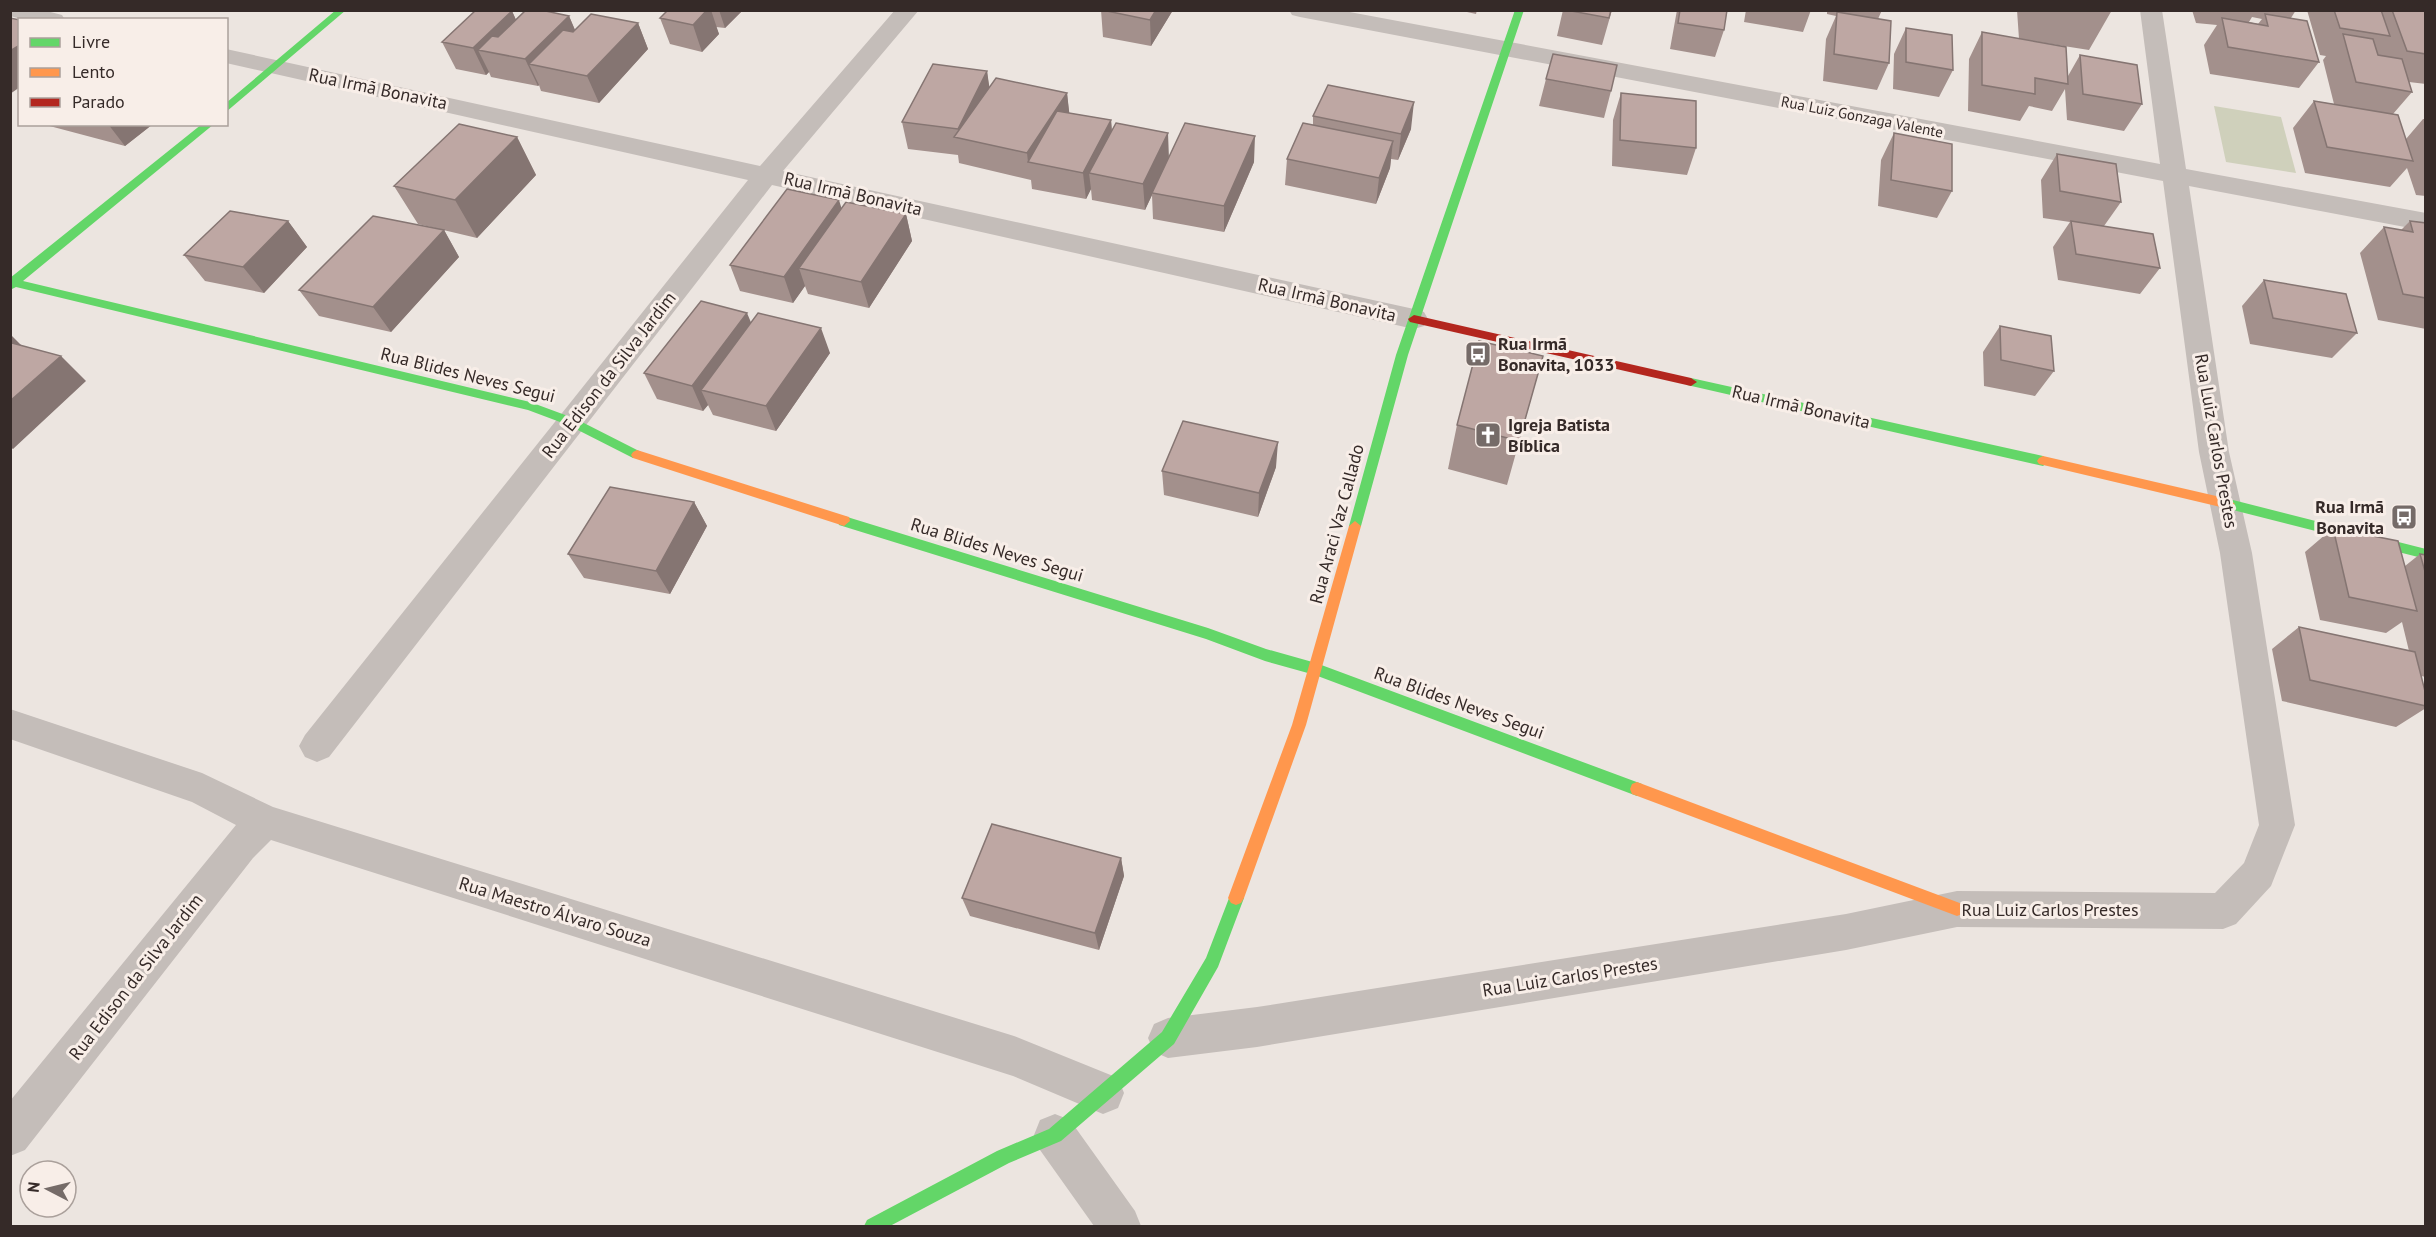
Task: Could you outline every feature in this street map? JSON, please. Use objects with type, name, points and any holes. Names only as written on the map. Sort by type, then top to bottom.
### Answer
[{"type":"main road","points":[[228,108],[342,10]]},
{"type":"main road","name":"Rua Araci Vaz Callado","points":[[1168,1038],[1212,962],[1299,725],[1402,355],[1520,10]]},
{"type":"main road","points":[[12,284],[207,126]]},
{"type":"main road","name":"Rua Blides Neves Segui","points":[[12,284],[530,406],[572,422],[653,462],[1208,634],[1265,655],[1316,669],[1957,909]]},
{"type":"main road","name":"Rua Irmã Bonavita","points":[[1414,319],[2227,503],[2426,554]]},
{"type":"main road","points":[[872,1226],[1003,1157],[1055,1135],[1168,1038]]},
{"type":"street","points":[[14,10],[46,18]]},
{"type":"street","name":"Rua Edison da Silva Jardim","points":[[317,746],[766,174],[908,10]]},
{"type":"street","name":"Rua Luiz Gonzaga Valente","points":[[1300,10],[2426,222]]},
{"type":"street","name":"Rua Luiz Carlos Prestes","points":[[1168,1038],[1269,1025],[1846,932],[1957,909],[2223,911],[2258,874],[2277,825],[2227,503],[2214,452],[2151,10]]},
{"type":"street","name":"Rua Irmã Bonavita","points":[[228,56],[1414,319]]},
{"type":"street","name":"Rua Maestro Álvaro Souza","points":[[10,724],[202,789],[265,821],[1014,1056],[1103,1094]]},
{"type":"street","name":"Rua Edison da Silva Jardim","points":[[10,1135],[240,846],[265,821]]},
{"type":"street","points":[[1055,1135],[1120,1227]]},
{"type":"green space","points":[[2214,106],[2281,117],[2296,173],[2226,162]]},
{"type":"building","points":[[476,10],[512,11],[473,48],[442,42]]},
{"type":"building","points":[[526,10],[541,10],[569,16],[525,59],[478,50],[492,36],[498,37]]},
{"type":"building","points":[[668,10],[707,10],[693,25],[660,18]]},
{"type":"building","points":[[1102,10],[1156,10],[1150,20]]},
{"type":"building","points":[[1566,10],[1611,10],[1609,18]]},
{"type":"building","points":[[1680,10],[1727,10],[1724,30],[1678,23]]},
{"type":"building","points":[[2334,10],[2381,10],[2390,36],[2340,28]]},
{"type":"building","points":[[2392,10],[2426,10],[2426,54],[2407,51]]},
{"type":"building","points":[[1837,12],[1891,21],[1889,63],[1834,54]]},
{"type":"building","points":[[591,14],[638,23],[587,76],[529,64],[563,30],[573,32]]},
{"type":"building","points":[[2265,14],[2307,21],[2319,62],[2228,47],[2222,18],[2268,26]]},
{"type":"building","points":[[10,18],[18,20],[18,46],[10,51]]},
{"type":"building","points":[[1906,28],[1952,35],[1953,70],[1906,62]]},
{"type":"building","points":[[1982,32],[2066,47],[2068,84],[2035,78],[2035,94],[1982,85]]},
{"type":"building","points":[[2343,34],[2373,39],[2378,55],[2402,59],[2412,92],[2356,82]]},
{"type":"building","points":[[1553,54],[1617,65],[1611,91],[1546,79]]},
{"type":"building","points":[[2080,55],[2137,65],[2142,104],[2083,94]]},
{"type":"building","points":[[933,64],[987,71],[958,129],[902,122]]},
{"type":"building","points":[[996,78],[1067,93],[1027,153],[954,137]]},
{"type":"building","points":[[1328,85],[1414,102],[1401,134],[1313,116]]},
{"type":"building","points":[[1621,93],[1696,101],[1696,148],[1620,140]]},
{"type":"building","points":[[2314,101],[2398,115],[2413,161],[2327,147]]},
{"type":"building","points":[[1057,111],[1111,120],[1083,173],[1028,162]]},
{"type":"building","points":[[1116,123],[1168,133],[1143,184],[1089,173]]},
{"type":"building","points":[[1185,123],[1255,136],[1224,206],[1152,193]]},
{"type":"building","points":[[1303,123],[1393,141],[1379,178],[1287,159]]},
{"type":"building","points":[[459,124],[517,137],[455,200],[394,186]]},
{"type":"building","points":[[1894,133],[1952,144],[1952,191],[1891,180]]},
{"type":"building","points":[[2057,154],[2116,164],[2121,202],[2060,191]]},
{"type":"building","points":[[787,189],[839,200],[784,277],[730,265]]},
{"type":"building","points":[[846,202],[906,214],[861,282],[799,268]]},
{"type":"building","points":[[230,211],[288,221],[243,267],[184,255]]},
{"type":"building","points":[[373,216],[444,230],[373,307],[299,290]]},
{"type":"building","points":[[2071,221],[2153,234],[2160,268],[2076,254]]},
{"type":"building","points":[[2410,221],[2426,223],[2426,298],[2403,294],[2384,227],[2413,232]]},
{"type":"building","points":[[2264,280],[2346,294],[2357,333],[2273,318]]},
{"type":"building","points":[[701,301],[747,313],[692,386],[644,373]]},
{"type":"building","points":[[758,313],[821,328],[766,406],[701,390]]},
{"type":"building","points":[[2000,326],[2051,336],[2054,371],[2001,360]]},
{"type":"building","points":[[1479,341],[1543,356],[1519,441],[1457,425]]},
{"type":"building","points":[[10,344],[61,356],[10,401]]},
{"type":"building","points":[[1183,421],[1278,442],[1259,493],[1162,471]]},
{"type":"building","points":[[610,487],[694,502],[656,571],[568,554]]},
{"type":"building","points":[[2333,528],[2398,541],[2417,611],[2349,597]]},
{"type":"building","points":[[2420,554],[2426,555],[2426,575]]},
{"type":"building","points":[[2299,627],[2415,652],[2426,695],[2426,706],[2310,680]]},
{"type":"building","points":[[992,824],[1121,858],[1095,933],[962,898]]},
{"type":"traffic: fast","points":[[228,107],[342,10]]},
{"type":"traffic: fast","points":[[1355,526],[1402,355],[1520,10]]},
{"type":"traffic: fast","points":[[10,286],[207,126]]},
{"type":"traffic: fast","points":[[10,282],[530,406],[572,422],[637,455]]},
{"type":"traffic: fast","points":[[1691,382],[2043,461]]},
{"type":"traffic: fast","points":[[2229,504],[2426,554]]},
{"type":"traffic: fast","points":[[844,521],[1208,634],[1265,655],[1316,669],[1637,789]]},
{"type":"traffic: fast","points":[[873,1226],[1003,1157],[1055,1135],[1168,1038],[1212,962],[1236,898]]},
{"type":"traffic: slow","points":[[637,455],[844,521]]},
{"type":"traffic: slow","points":[[2043,461],[2229,504]]},
{"type":"traffic: slow","points":[[1236,898],[1299,725],[1355,526]]},
{"type":"traffic: slow","points":[[1637,789],[1957,909]]},
{"type":"traffic: jam","points":[[1414,319],[1691,382]]},
{"type":"place","name":"Rua Irmã Bonavita, 1033","points":[[1478,354]]},
{"type":"place","name":"Igreja Batista Bíblica","points":[[1488,435]]},
{"type":"place","name":"Rua Irmã Bonavita","points":[[2404,517]]}]
